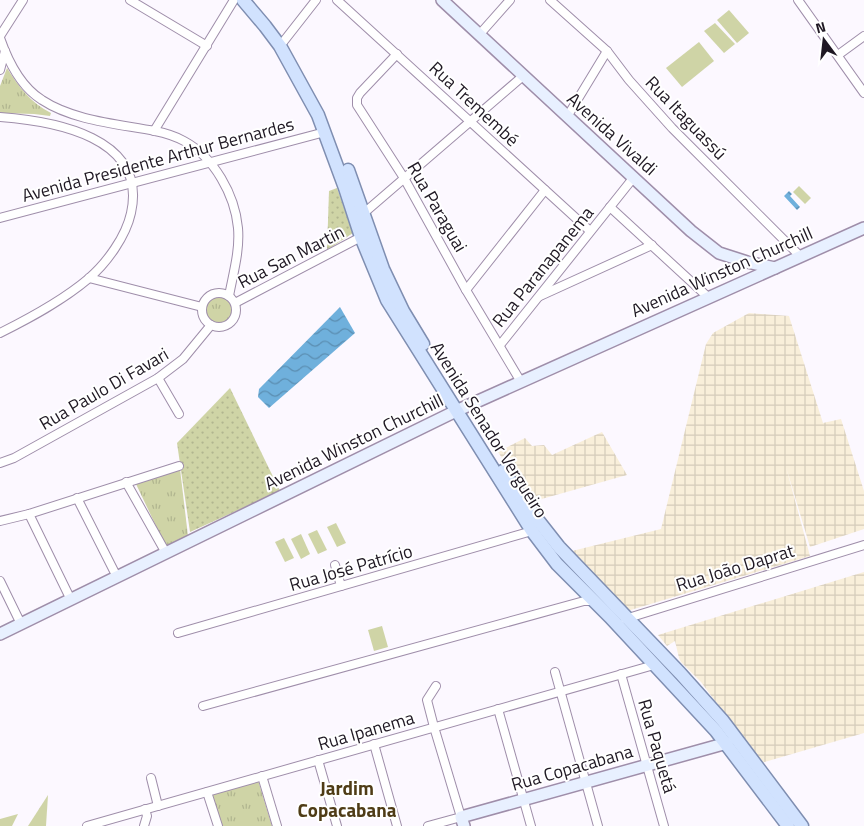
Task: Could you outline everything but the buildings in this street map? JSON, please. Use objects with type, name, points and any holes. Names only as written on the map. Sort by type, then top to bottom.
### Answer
[{"type":"main road","name":"Avenida Senador Vergueiro","points":[[243,0],[282,43]]},
{"type":"main road","name":"Avenida Senador Vergueiro","points":[[254,0],[282,43],[310,100],[329,133],[364,213],[367,238]]},
{"type":"main road","name":"Avenida Vivaldi","points":[[442,0],[712,249],[732,258],[775,268]]},
{"type":"main road","name":"Avenida Senador Vergueiro","points":[[329,133],[349,200],[367,238],[387,300],[459,410],[532,531],[556,564],[593,601],[622,621],[680,673],[718,715],[802,826]]},
{"type":"main road","points":[[349,200],[364,213]]},
{"type":"main road","name":"Avenida Winston Churchill","points":[[0,634],[459,410],[864,228]]},
{"type":"main road","name":"Avenida Senador Vergueiro","points":[[459,410],[559,547],[622,621],[654,665],[673,683],[726,743],[788,826]]},
{"type":"main road","name":"Rua Copacabana","points":[[462,821],[524,799],[726,743]]},
{"type":"street","points":[[23,0],[0,37],[5,51],[24,82],[35,95],[49,104],[100,121],[154,131],[184,140],[208,162],[225,187],[235,212],[238,229],[236,260],[229,296]]},
{"type":"street","points":[[130,0],[207,46]]},
{"type":"street","points":[[154,131],[234,0]]},
{"type":"street","points":[[282,43],[316,0]]},
{"type":"street","name":"Rua Tremembé","points":[[337,0],[590,231]]},
{"type":"street","points":[[479,35],[510,0]]},
{"type":"street","name":"Rua Itaguassú","points":[[550,0],[607,51],[629,80],[672,128],[800,256]]},
{"type":"street","points":[[798,0],[864,93]]},
{"type":"street","points":[[838,55],[864,36]]},
{"type":"street","points":[[0,70],[5,51]]},
{"type":"street","points":[[567,117],[607,51]]},
{"type":"street","name":"Rua Paraguai","points":[[397,54],[360,93],[356,102],[404,178],[466,290],[521,382]]},
{"type":"street","points":[[364,213],[523,76]]},
{"type":"street","points":[[0,117],[52,124],[76,130],[92,138],[109,148],[118,157],[125,167],[134,193],[125,232],[116,246],[89,278],[42,310],[0,332]]},
{"type":"street","name":"Avenida Presidente Arthur Bernardes","points":[[0,218],[208,162],[329,133]]},
{"type":"street","name":"Rua Paranapanema","points":[[500,346],[634,177]]},
{"type":"street","points":[[466,290],[545,190]]},
{"type":"street","name":"Rua Paranapanema","points":[[610,207],[708,298]]},
{"type":"street","name":"Rua San Martin","points":[[235,303],[367,238]]},
{"type":"street","points":[[538,297],[652,245]]},
{"type":"street","points":[[89,278],[202,307]]},
{"type":"street","points":[[222,293],[229,296],[235,303],[236,314],[229,324],[218,327],[211,325],[204,318],[202,307],[205,300],[211,295],[222,293]]},
{"type":"street","name":"Rua Paulo Di Favari","points":[[0,463],[23,453],[158,378],[183,359],[211,325]]},
{"type":"street","points":[[158,378],[179,414]]},
{"type":"street","points":[[0,521],[28,514],[179,466]]},
{"type":"street","points":[[126,482],[166,553]]},
{"type":"street","points":[[77,498],[117,577]]},
{"type":"street","points":[[28,514],[70,600]]},
{"type":"street","name":"Rua José Patrício","points":[[178,632],[532,531]]},
{"type":"street","name":"Rua João Daprat","points":[[622,621],[864,545]]},
{"type":"street","points":[[335,566],[341,586]]},
{"type":"street","points":[[0,581],[21,624]]},
{"type":"street","points":[[203,706],[584,601],[593,601]]},
{"type":"street","name":"Rua Ipanema","points":[[87,826],[654,665]]},
{"type":"street","points":[[555,672],[598,826]]},
{"type":"street","name":"Rua Paquetá","points":[[621,674],[664,826]]},
{"type":"street","points":[[436,686],[427,700],[462,821]]},
{"type":"street","points":[[498,709],[531,826]]},
{"type":"street","points":[[374,744],[397,826]]},
{"type":"street","points":[[318,760],[337,826]]},
{"type":"street","points":[[262,776],[277,826]]},
{"type":"street","points":[[150,778],[158,806]]},
{"type":"street","points":[[207,792],[218,826]]},
{"type":"street","points":[[144,826],[147,816],[146,809]]},
{"type":"street","name":"Rua Copacabana","points":[[428,826],[462,821]]},
{"type":"shaded area","points":[[749,313],[789,316],[823,423],[841,419],[864,491],[864,529],[810,547],[786,467],[810,556],[624,612],[572,555],[572,551],[661,529],[706,344],[713,333]]},
{"type":"shaded area","points":[[602,432],[627,475],[531,502],[498,452],[525,438],[532,446],[544,445],[552,455]]},
{"type":"shaded area","points":[[864,572],[864,733],[761,763],[701,682],[681,662],[675,641],[667,646],[658,635]]},
{"type":"green space","points":[[729,10],[749,33],[737,43],[717,20]]},
{"type":"green space","points":[[715,23],[735,44],[724,53],[704,31]]},
{"type":"green space","points":[[699,42],[714,61],[682,87],[666,68]]},
{"type":"green space","points":[[7,68],[26,94],[51,113],[50,116],[0,113],[0,86]]},
{"type":"green space","points":[[799,186],[811,198],[805,204],[793,192]]},
{"type":"green space","points":[[337,188],[353,233],[327,250],[329,191]]},
{"type":"green space","points":[[219,294],[225,295],[230,299],[234,304],[234,316],[230,321],[225,325],[219,326],[213,325],[208,321],[204,316],[203,310],[204,304],[208,299],[213,295]]},
{"type":"green space","points":[[230,388],[280,491],[190,532],[177,443]]},
{"type":"green space","points":[[180,469],[188,536],[166,547],[136,484]]},
{"type":"green space","points":[[336,523],[346,543],[337,547],[327,527]]},
{"type":"green space","points":[[317,530],[327,550],[318,554],[308,534]]},
{"type":"green space","points":[[301,534],[310,554],[301,559],[291,539]]},
{"type":"green space","points":[[284,538],[294,558],[285,562],[275,542]]},
{"type":"green space","points":[[382,626],[388,647],[374,651],[368,630]]},
{"type":"green space","points":[[258,780],[272,826],[222,826],[212,793]]},
{"type":"green space","points":[[48,795],[46,826],[28,826]]},
{"type":"green space","points":[[18,814],[12,826],[0,826],[0,819]]},
{"type":"water","points":[[789,191],[792,194],[790,196],[800,207],[797,210],[784,196]]},
{"type":"water","points":[[340,307],[355,333],[269,408],[258,397],[259,389]]},
{"type":"district","name":"Jardim Copacabana","points":[[347,799]]}]
